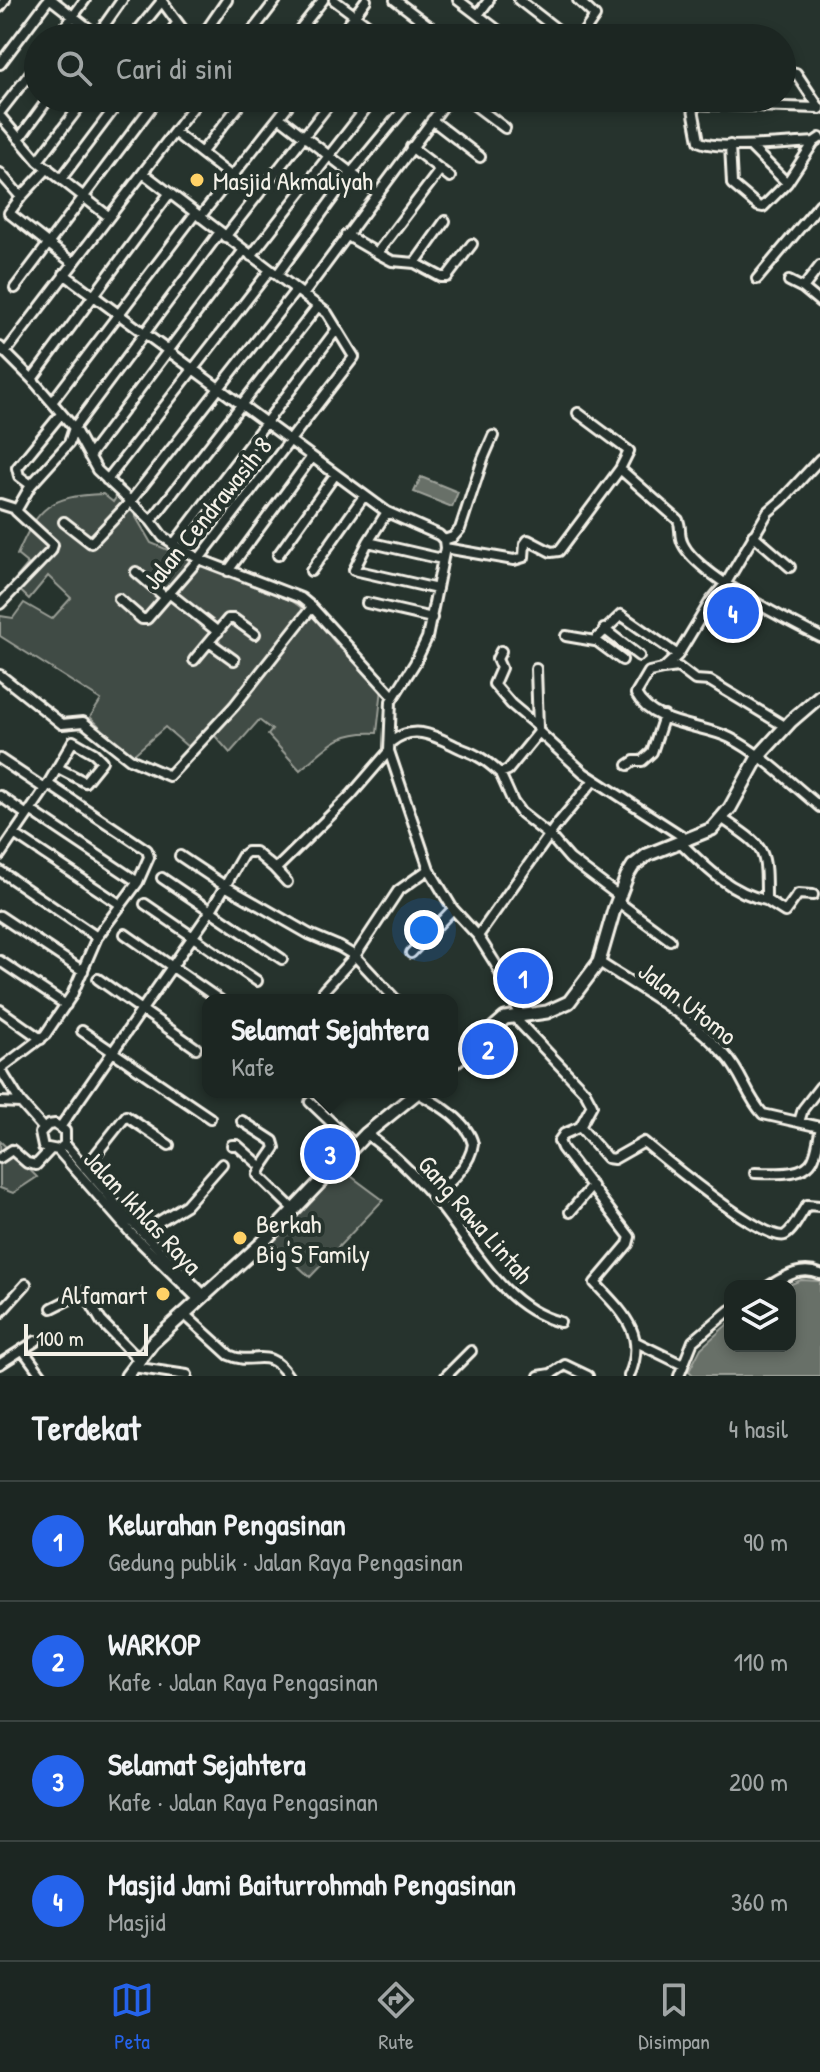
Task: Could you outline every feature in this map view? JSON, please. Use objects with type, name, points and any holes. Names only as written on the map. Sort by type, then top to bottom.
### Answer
[{"type":"main road","points":[[458,1059],[500,1022],[516,1015],[547,1012],[565,1005],[599,962],[627,876],[641,859],[712,829],[723,819],[758,757],[820,696]]},
{"type":"main road","points":[[132,1367],[183,1313],[262,1243],[366,1134],[411,1098]]},
{"type":"street","points":[[0,7],[5,0]]},
{"type":"street","points":[[31,24],[50,0],[82,24]]},
{"type":"street","points":[[68,24],[85,0]]},
{"type":"street","points":[[106,24],[122,0]]},
{"type":"street","points":[[211,24],[225,4],[213,0]]},
{"type":"street","points":[[258,24],[276,0]]},
{"type":"street","points":[[304,24],[323,0]]},
{"type":"street","points":[[334,0],[365,24]]},
{"type":"street","points":[[348,24],[366,0]]},
{"type":"street","points":[[395,0],[427,24]]},
{"type":"street","points":[[458,0],[486,24]]},
{"type":"street","points":[[478,15],[489,0]]},
{"type":"street","points":[[519,0],[550,24]]},
{"type":"street","points":[[578,0],[595,16],[590,24]]},
{"type":"street","points":[[143,24],[162,1],[177,23]]},
{"type":"street","points":[[0,64],[24,33]]},
{"type":"street","points":[[796,73],[819,106]]},
{"type":"street","points":[[24,82],[0,114],[38,161],[108,216]]},
{"type":"street","points":[[796,105],[819,106]]},
{"type":"street","points":[[19,139],[39,112]]},
{"type":"street","points":[[38,161],[75,112]]},
{"type":"street","points":[[61,179],[111,112]]},
{"type":"street","points":[[15,288],[147,112]]},
{"type":"street","points":[[189,112],[2,350],[74,428],[107,480],[151,521],[158,533],[199,559],[301,598],[393,696]]},
{"type":"street","points":[[201,153],[234,112]]},
{"type":"street","points":[[52,402],[283,112]]},
{"type":"street","points":[[16,509],[31,485],[69,443],[74,428],[143,334],[322,112]]},
{"type":"street","points":[[89,456],[167,352],[363,112]]},
{"type":"street","points":[[107,480],[191,369],[273,273],[401,112]]},
{"type":"street","points":[[64,522],[91,543],[130,502],[218,389],[346,235],[438,112]]},
{"type":"street","points":[[484,112],[505,128]]},
{"type":"street","points":[[694,112],[702,144],[750,146],[817,140]]},
{"type":"street","points":[[279,117],[377,193]]},
{"type":"street","points":[[432,120],[480,157]]},
{"type":"street","points":[[174,132],[232,177]]},
{"type":"street","points":[[730,145],[731,183],[758,206],[767,205],[787,183],[817,140]]},
{"type":"street","points":[[750,146],[787,183]]},
{"type":"street","points":[[411,147],[450,177]]},
{"type":"street","points":[[48,168],[9,213],[73,263]]},
{"type":"street","points":[[377,253],[440,170]]},
{"type":"street","points":[[0,173],[21,197]]},
{"type":"street","points":[[143,173],[318,306],[337,329],[173,545]]},
{"type":"street","points":[[32,379],[169,194]]},
{"type":"street","points":[[757,279],[820,204]]},
{"type":"street","points":[[415,263],[445,221]]},
{"type":"street","points":[[346,235],[392,261],[415,263],[441,277],[447,277],[472,244]]},
{"type":"street","points":[[803,288],[820,266]]},
{"type":"street","points":[[64,274],[364,496],[387,512],[439,535],[444,544],[432,618],[421,652],[393,696],[389,708],[392,723],[390,744],[429,869],[453,909],[478,936],[495,963],[516,1015],[585,1092],[592,1105],[580,1127],[564,1134],[560,1144],[628,1233],[630,1241],[595,1283],[624,1315],[636,1342],[634,1365],[629,1376]]},
{"type":"street","points":[[789,281],[820,302]]},
{"type":"street","points":[[151,521],[318,306]]},
{"type":"street","name":"Jalan Cendrawasih 8","points":[[119,599],[142,619],[147,619],[199,559],[354,357],[337,329]]},
{"type":"street","points":[[444,544],[514,560],[524,557],[528,540],[551,552],[559,551],[620,469],[629,451],[578,413]]},
{"type":"street","points":[[31,485],[19,476],[17,468],[61,414]]},
{"type":"street","points":[[444,544],[460,529],[493,436]]},
{"type":"street","points":[[228,571],[311,458]]},
{"type":"street","points":[[663,669],[678,655],[710,602],[726,583],[771,507],[782,500],[820,459]]},
{"type":"street","points":[[620,469],[678,520],[681,528],[679,534],[687,551],[726,583],[776,615],[820,637]]},
{"type":"street","points":[[278,555],[335,475]]},
{"type":"street","points":[[311,571],[364,496]]},
{"type":"street","points":[[0,504],[16,509],[53,545],[51,551],[0,604]]},
{"type":"street","points":[[387,512],[354,570],[437,589]]},
{"type":"street","points":[[753,535],[790,567]]},
{"type":"street","points":[[368,542],[442,559]]},
{"type":"street","points":[[136,572],[218,632]]},
{"type":"street","points":[[367,603],[432,618]]},
{"type":"street","points":[[0,675],[62,724],[83,722],[130,759],[169,776],[234,706],[312,607]]},
{"type":"street","points":[[595,641],[604,629],[624,615],[678,655]]},
{"type":"street","points":[[194,660],[231,618],[255,634]]},
{"type":"street","points":[[604,629],[639,656]]},
{"type":"street","points":[[566,636],[595,641],[622,660]]},
{"type":"street","points":[[209,642],[234,660]]},
{"type":"street","points":[[501,651],[497,659],[501,668],[494,684],[511,704],[594,780],[684,841],[703,865],[737,891],[766,900],[785,912],[798,894],[813,895]]},
{"type":"street","points":[[786,727],[710,681],[699,682],[678,667],[649,672],[636,694],[643,704],[683,725],[715,731],[733,739],[820,807]]},
{"type":"street","points":[[500,773],[508,770],[538,729],[536,669]]},
{"type":"street","points":[[628,765],[642,761],[651,753],[664,716]]},
{"type":"street","points":[[274,868],[351,795],[397,737],[420,732],[438,736],[476,753],[500,773],[513,802],[570,859],[670,940]]},
{"type":"street","points":[[0,855],[73,741],[102,761],[85,782],[58,768]]},
{"type":"street","points":[[0,759],[147,850],[149,857],[138,882],[97,937],[66,1005],[41,1039],[0,1069]]},
{"type":"street","points":[[478,936],[594,780]]},
{"type":"street","points":[[0,796],[138,882]]},
{"type":"street","points":[[723,819],[753,839],[762,849],[767,864],[766,900]]},
{"type":"street","points":[[0,833],[12,837],[121,905]]},
{"type":"street","points":[[43,1128],[55,1124],[61,1126],[210,912],[247,852],[255,852],[287,882]]},
{"type":"street","points":[[180,856],[225,886],[309,934],[355,956],[390,994]]},
{"type":"street","points":[[324,990],[355,956],[398,891],[429,869]]},
{"type":"street","points":[[0,871],[97,937]]},
{"type":"street","points":[[162,878],[282,959]]},
{"type":"street","points":[[145,904],[257,981]]},
{"type":"street","points":[[411,953],[453,909]]},
{"type":"street","points":[[0,916],[83,971]]},
{"type":"street","points":[[125,934],[211,994]]},
{"type":"street","points":[[0,961],[66,1005]]},
{"type":"street","name":"Jalan Utomo","points":[[599,962],[677,1013],[723,1052],[763,1114],[820,1130]]},
{"type":"street","points":[[98,979],[196,1048]]},
{"type":"street","points":[[0,1010],[41,1039]]},
{"type":"street","points":[[82,1031],[210,1118]]},
{"type":"street","name":"Jalan Ikhlas Raya","points":[[0,1069],[21,1103],[43,1128],[41,1143],[58,1148],[130,1232],[202,1298]]},
{"type":"street","points":[[799,1122],[803,1109],[820,1087]]},
{"type":"street","points":[[427,1098],[447,1111],[473,1140],[467,1160],[434,1197]]},
{"type":"street","points":[[0,1102],[21,1103]]},
{"type":"street","points":[[310,1102],[355,1145]]},
{"type":"street","points":[[85,1168],[126,1116],[169,1145]]},
{"type":"street","points":[[242,1121],[275,1143],[258,1175],[294,1210]]},
{"type":"street","name":"Jalan Ikhlas Raya","points":[[58,1148],[67,1137],[61,1126]]},
{"type":"street","points":[[580,1127],[607,1158],[614,1159],[644,1142],[738,1215],[770,1235],[787,1234],[807,1205],[820,1206]]},
{"type":"street","points":[[755,1173],[782,1173],[806,1167],[813,1159],[820,1130]]},
{"type":"street","name":"Gang Rawa Lintah","points":[[366,1134],[397,1158],[434,1197],[480,1261],[512,1293],[532,1311],[560,1322]]},
{"type":"street","points":[[232,1145],[237,1145],[262,1167]]},
{"type":"street","points":[[0,1158],[12,1150],[27,1163],[36,1165],[58,1148],[85,1168],[202,1298]]},
{"type":"street","points":[[142,1232],[186,1205],[222,1164]]},
{"type":"street","points":[[570,1212],[592,1186]]},
{"type":"street","points":[[780,1280],[797,1271],[811,1270],[820,1274]]},
{"type":"street","points":[[0,1313],[26,1284]]},
{"type":"street","points":[[52,1308],[84,1292],[132,1367],[187,1375]]},
{"type":"street","points":[[183,1313],[229,1355],[238,1359],[270,1358],[288,1376]]},
{"type":"street","points":[[679,1376],[693,1341],[724,1315]]},
{"type":"street","points":[[1,1360],[36,1341]]},
{"type":"street","points":[[636,1342],[683,1365]]},
{"type":"street","points":[[23,1350],[42,1376]]},
{"type":"street","points":[[446,1376],[471,1351]]},
{"type":"street","points":[[539,1376],[551,1374],[565,1365],[588,1376]]},
{"type":"shaded area","points":[[421,477],[458,492],[452,507],[414,492]]},
{"type":"shaded area","points":[[103,494],[113,502],[117,496],[133,512],[151,543],[292,601],[313,616],[338,646],[382,688],[377,733],[352,735],[334,742],[300,770],[268,735],[272,730],[259,720],[230,753],[209,729],[189,748],[165,727],[131,757],[90,717],[101,700],[0,636],[0,616],[13,618],[24,603],[52,619],[71,598],[48,576],[29,599],[12,583],[28,564],[17,555],[39,515],[48,507],[70,498]]},
{"type":"shaded area","points":[[0,1141],[37,1177],[13,1193],[0,1188]]},
{"type":"shaded area","points":[[336,1165],[383,1200],[310,1277],[267,1238]]},
{"type":"shaded area","points":[[820,1281],[820,1376],[694,1376],[689,1371],[701,1348],[724,1327],[724,1352],[796,1352],[796,1282]]},
{"type":"place","name":"Masjid Akmaliyah","points":[[197,180]]},
{"type":"place","name":"Masjid Jami Baiturrohmah Pengasinan","points":[[733,613]]},
{"type":"place","name":"Kelurahan Pengasinan","points":[[523,978]]},
{"type":"place","name":"WARKOP","points":[[488,1049]]},
{"type":"place","name":"Selamat Sejahtera","points":[[330,1154]]},
{"type":"place","name":"Berkah Big'S Family","points":[[240,1238]]},
{"type":"place","name":"Alfamart","points":[[163,1294]]}]
